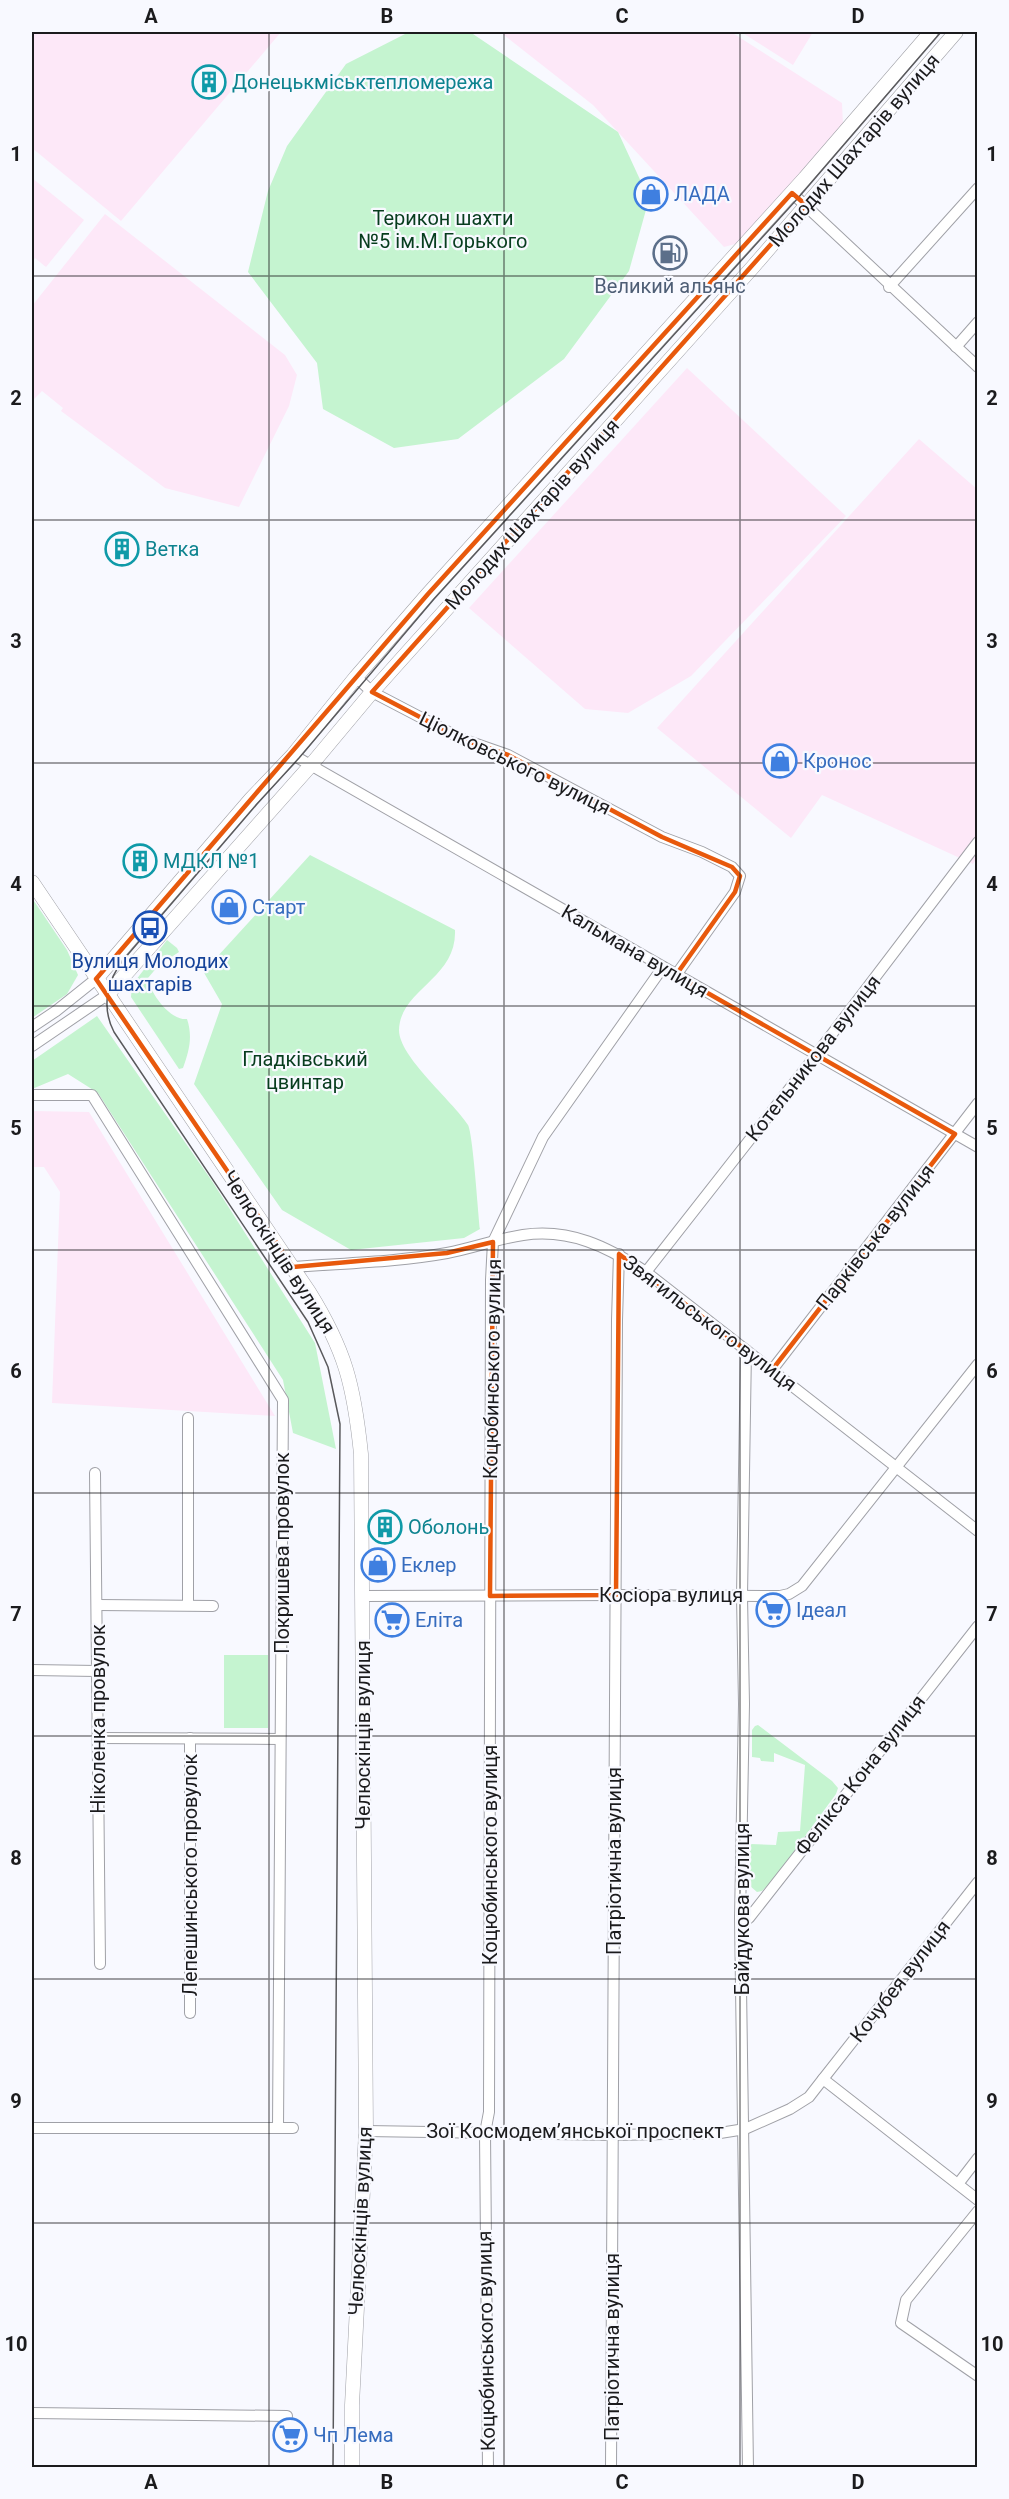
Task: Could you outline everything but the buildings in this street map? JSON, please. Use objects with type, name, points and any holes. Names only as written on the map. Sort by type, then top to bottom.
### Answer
[{"type":"main road","name":"Молодих Шахтарів вулиця","points":[[96,979],[251,799],[293,755],[356,677],[428,594],[792,193],[932,32]]},
{"type":"main road","name":"Молодих Шахтарів вулиця","points":[[107,995],[311,765],[372,692],[673,357],[957,32]]},
{"type":"main road","name":"Челюскінців вулиця","points":[[32,882],[293,1267],[328,1323],[343,1357],[352,1386],[360,1454],[366,2131],[352,2405],[352,2468]]},
{"type":"street","points":[[890,286],[978,188]]},
{"type":"street","points":[[792,193],[978,367]]},
{"type":"street","points":[[956,347],[978,322]]},
{"type":"street","name":"Ціолковського вулиця","points":[[356,677],[372,692],[462,740],[508,755],[662,837],[702,852],[732,867],[740,876],[735,892],[676,975]]},
{"type":"street","name":"Кальмана вулиця","points":[[293,755],[978,1147]]},
{"type":"street","name":"Котельникова вулиця","points":[[646,1272],[816,1055],[978,842]]},
{"type":"street","points":[[493,1242],[543,1137],[663,967]]},
{"type":"street","points":[[32,1027],[96,979]]},
{"type":"street","points":[[32,1046],[107,995]]},
{"type":"street","name":"Покришева провулок","points":[[32,1095],[92,1095],[283,1400],[278,2127]]},
{"type":"street","name":"Парківська вулиця","points":[[772,1370],[978,1103]]},
{"type":"street","name":"Звягильського вулиця","points":[[293,1267],[447,1253],[523,1235],[554,1234],[597,1243],[646,1272],[978,1531]]},
{"type":"street","name":"Коцюбинського вулиця","points":[[488,2468],[485,2133],[489,2112],[491,1281],[493,1242]]},
{"type":"street","name":"Патріотична вулиця","points":[[611,2468],[619,1254]]},
{"type":"street","name":"Байдукова вулиця","points":[[746,1350],[740,1918],[745,2129],[748,2468]]},
{"type":"street","name":"Косіора вулиця","points":[[362,1596],[616,1594],[780,1596],[789,1594],[802,1586],[978,1364]]},
{"type":"street","points":[[188,1418],[188,1605]]},
{"type":"street","name":"Ніколенка провулок","points":[[95,1473],[100,1964]]},
{"type":"street","points":[[98,1605],[213,1606]]},
{"type":"street","name":"Фелікса Кона вулиця","points":[[740,1918],[749,1918],[978,1626]]},
{"type":"street","points":[[32,1670],[97,1671]]},
{"type":"street","points":[[98,1737],[280,1739]]},
{"type":"street","name":"Лепешинського провулок","points":[[190,1738],[190,2013]]},
{"type":"street","name":"Кочубея вулиця","points":[[824,2079],[978,1882]]},
{"type":"street","points":[[824,2079],[978,2200]]},
{"type":"street","name":"Зої Космодем’янської проспект","points":[[366,2131],[613,2135],[720,2133],[745,2129],[790,2109],[809,2097],[824,2079]]},
{"type":"street","points":[[32,2128],[293,2128]]},
{"type":"street","points":[[958,2184],[978,2158]]},
{"type":"street","points":[[978,2211],[906,2300],[902,2323],[978,2376]]},
{"type":"street","points":[[32,2413],[287,2416]]},
{"type":"highlighted area","points":[[792,193],[806,205],[372,692],[462,739],[508,755],[662,837],[732,867],[740,876],[735,892],[676,975],[955,1134],[772,1370],[619,1254],[616,1595],[490,1596],[493,1242],[447,1253],[293,1267],[96,979],[428,594]]},
{"type":"shaded area","points":[[32,32],[281,32],[121,221],[32,148]]},
{"type":"shaded area","points":[[500,32],[731,32],[842,103],[843,125],[739,243],[724,247],[593,105]]},
{"type":"shaded area","points":[[741,32],[813,32],[793,65]]},
{"type":"shaded area","points":[[32,178],[84,220],[46,267],[35,258],[32,263]]},
{"type":"shaded area","points":[[105,214],[285,355],[297,375],[289,406],[239,507],[165,488],[61,411],[63,408],[42,391],[32,401],[32,306]]},
{"type":"shaded area","points":[[687,368],[846,516],[691,676],[628,713],[585,709],[469,608]]},
{"type":"shaded area","points":[[919,439],[977,489],[978,856],[973,864],[822,795],[791,838],[657,728]]},
{"type":"shaded area","points":[[32,1111],[89,1112],[275,1416],[52,1403],[60,1192],[44,1167],[32,1167]]},
{"type":"green space","name":"Терикон шахти №5 ім.М.Горького","points":[[409,32],[473,34],[618,132],[649,199],[629,271],[564,359],[458,439],[394,448],[323,409],[317,363],[248,272],[268,191],[287,146],[346,64]]},
{"type":"green space","name":"Гладківський цвинтар","points":[[310,855],[455,930],[453,947],[447,961],[408,1004],[399,1030],[401,1041],[408,1053],[468,1125],[470,1131],[480,1229],[464,1238],[351,1250],[282,1210],[194,1084],[222,1004],[203,971],[210,956],[217,957]]},
{"type":"green space","points":[[32,898],[67,950],[78,975],[67,994],[32,1018]]},
{"type":"green space","points":[[167,940],[179,952],[158,966],[148,978],[162,1005],[174,1016],[187,1019],[190,1044],[183,1068],[179,1069],[131,997],[132,985]]},
{"type":"green space","points":[[97,1016],[212,1181],[315,1343],[336,1449],[293,1433],[283,1380],[98,1093],[68,1074],[32,1089],[32,1061]]},
{"type":"green space","points":[[224,1655],[268,1655],[268,1728],[224,1728]]},
{"type":"green space","points":[[758,1725],[838,1788],[836,1794],[773,1880],[762,1891],[757,1892],[750,1886],[750,1844],[776,1845],[778,1832],[800,1831],[805,1765],[774,1753],[774,1762],[761,1761],[760,1758],[752,1757],[752,1730]]},
{"type":"tram line","points":[[333,2468],[340,1424],[328,1367],[308,1322],[114,1032],[107,1003],[110,985],[124,959],[434,599],[798,198],[941,32]]},
{"type":"place","name":"Донецькміськтепломережа","points":[[209,82]]},
{"type":"place","name":"ЛАДА","points":[[651,194]]},
{"type":"place","name":"Великий альянс","points":[[670,253]]},
{"type":"place","name":"Ветка","points":[[122,549]]},
{"type":"place","name":"Кронос","points":[[780,761]]},
{"type":"place","name":"МДКЛ №1","points":[[140,861]]},
{"type":"place","name":"Старт","points":[[229,907]]},
{"type":"place","name":"Вулиця Молодих шахтарів","points":[[150,928]]},
{"type":"place","name":"Оболонь","points":[[385,1527]]},
{"type":"place","name":"Еклер","points":[[378,1565]]},
{"type":"place","name":"Ідеал","points":[[773,1610]]},
{"type":"place","name":"Еліта","points":[[392,1620]]},
{"type":"place","name":"Чп Лема","points":[[290,2435]]}]
